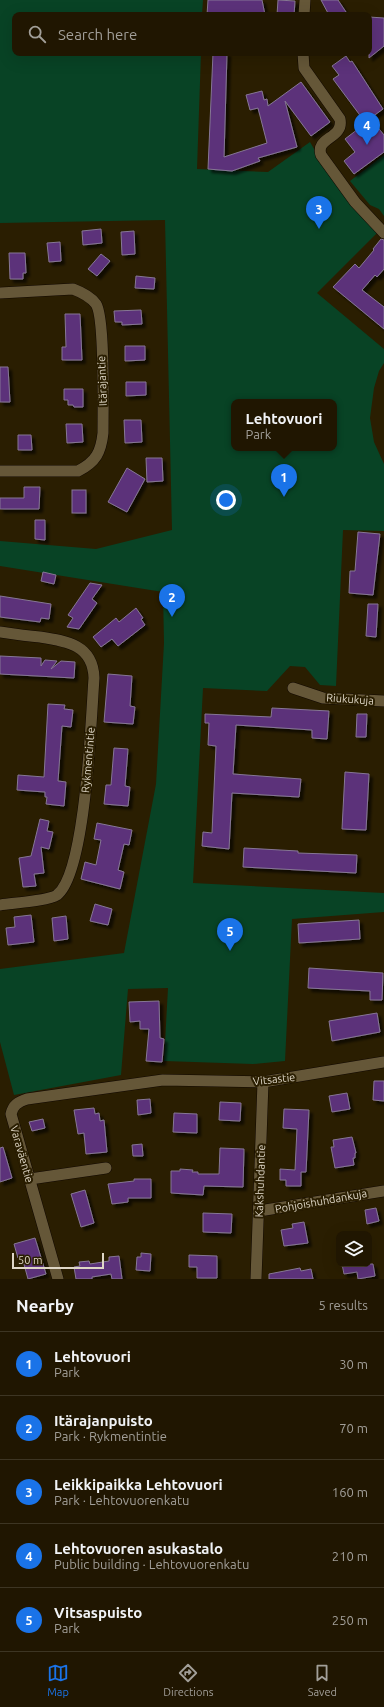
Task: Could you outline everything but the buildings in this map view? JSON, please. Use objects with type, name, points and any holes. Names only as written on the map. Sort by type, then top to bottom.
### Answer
[{"type":"street","points":[[304,12],[305,0]]},
{"type":"street","points":[[303,56],[304,68],[337,114],[340,122],[338,131],[322,143],[320,148],[321,155],[355,202],[384,233]]},
{"type":"street","name":"Itärajantie","points":[[0,293],[73,289],[84,293],[96,304],[100,324],[104,432],[102,445],[98,454],[90,464],[78,471],[0,471]]},
{"type":"street","name":"Rykmentintie","points":[[0,632],[57,640],[73,644],[88,657],[94,671],[87,780],[82,824],[65,884],[56,896],[0,905]]},
{"type":"street","name":"Riukukuja","points":[[293,688],[323,698],[384,701]]},
{"type":"street","name":"Vitsastie","points":[[163,1080],[263,1082],[384,1062]]},
{"type":"street","name":"Varaväentie","points":[[58,1279],[11,1114],[13,1107],[19,1102],[27,1099],[163,1080]]},
{"type":"street","name":"Kakshuhdantie","points":[[256,1279],[263,1082]]},
{"type":"street","points":[[30,1179],[106,1168]]},
{"type":"street","name":"Pohjoishuhdankuja","points":[[259,1211],[384,1190]]},
{"type":"green space","points":[[0,0],[203,0],[202,12],[12,12],[12,56],[201,56],[197,169],[268,172],[310,142],[328,173],[377,233],[317,293],[384,349],[384,363],[379,371],[374,388],[370,418],[374,442],[384,464],[384,531],[343,530],[336,686],[320,685],[305,667],[290,666],[267,691],[203,688],[193,883],[384,893],[384,912],[292,919],[285,1061],[253,1064],[164,1061],[168,988],[128,989],[121,1075],[14,1095],[0,1042],[0,969],[124,953],[156,784],[164,643],[163,592],[0,566],[0,541],[96,549],[172,530],[165,220],[0,223]]},
{"type":"green space","points":[[384,155],[384,216],[379,209],[370,205],[350,181]]},
{"type":"place","name":"Lehtovuoren asukastalo","points":[[367,145]]},
{"type":"place","name":"Leikkipaikka Lehtovuori","points":[[319,229]]},
{"type":"place","name":"Lehtovuori","points":[[284,497]]},
{"type":"place","name":"Itärajanpuisto","points":[[172,617]]},
{"type":"place","name":"Vitsaspuisto","points":[[230,951]]}]
